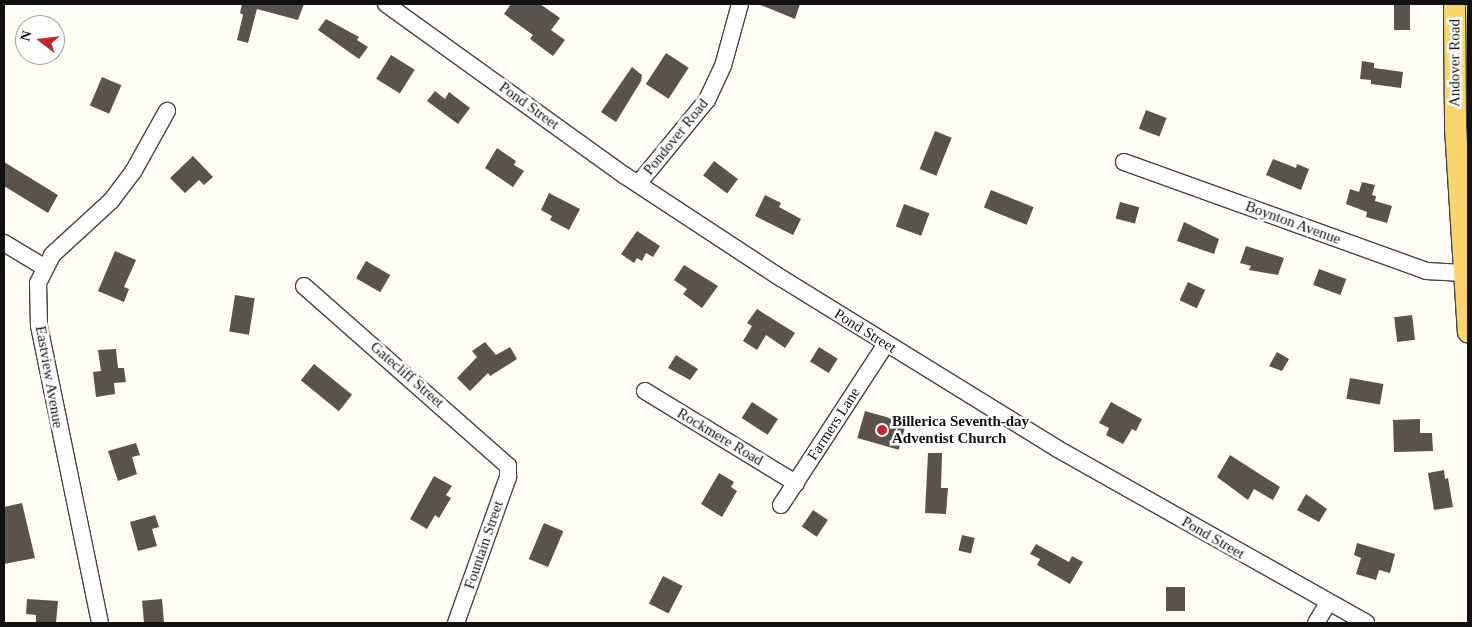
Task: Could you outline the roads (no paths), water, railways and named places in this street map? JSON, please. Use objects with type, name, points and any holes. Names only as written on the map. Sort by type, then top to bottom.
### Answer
[{"type":"main road","name":"Andover Road","points":[[1454,4],[1455,127],[1468,332]]},
{"type":"street","name":"Pond Street","points":[[386,4],[638,184],[886,344],[1056,448],[1366,623]]},
{"type":"street","name":"Pondover Road","points":[[638,184],[707,100],[723,66],[740,4]]},
{"type":"street","name":"Eastview Avenue","points":[[100,623],[39,326],[38,283],[44,267],[52,255],[112,201],[133,172],[167,111]]},
{"type":"street","name":"Boynton Avenue","points":[[1124,162],[1426,271],[1464,273]]},
{"type":"street","points":[[4,243],[44,267]]},
{"type":"street","name":"Gatecliff Street","points":[[304,286],[508,466]]},
{"type":"street","name":"Farmers Lane","points":[[781,505],[886,344]]},
{"type":"street","name":"Rockmere Road","points":[[645,390],[796,483]]},
{"type":"street","name":"Fountain Street","points":[[456,623],[508,477],[508,466]]},
{"type":"street","points":[[1316,623],[1328,603]]},
{"type":"place","name":"Billerica Seventh-day Adventist Church","points":[[882,430]]}]
